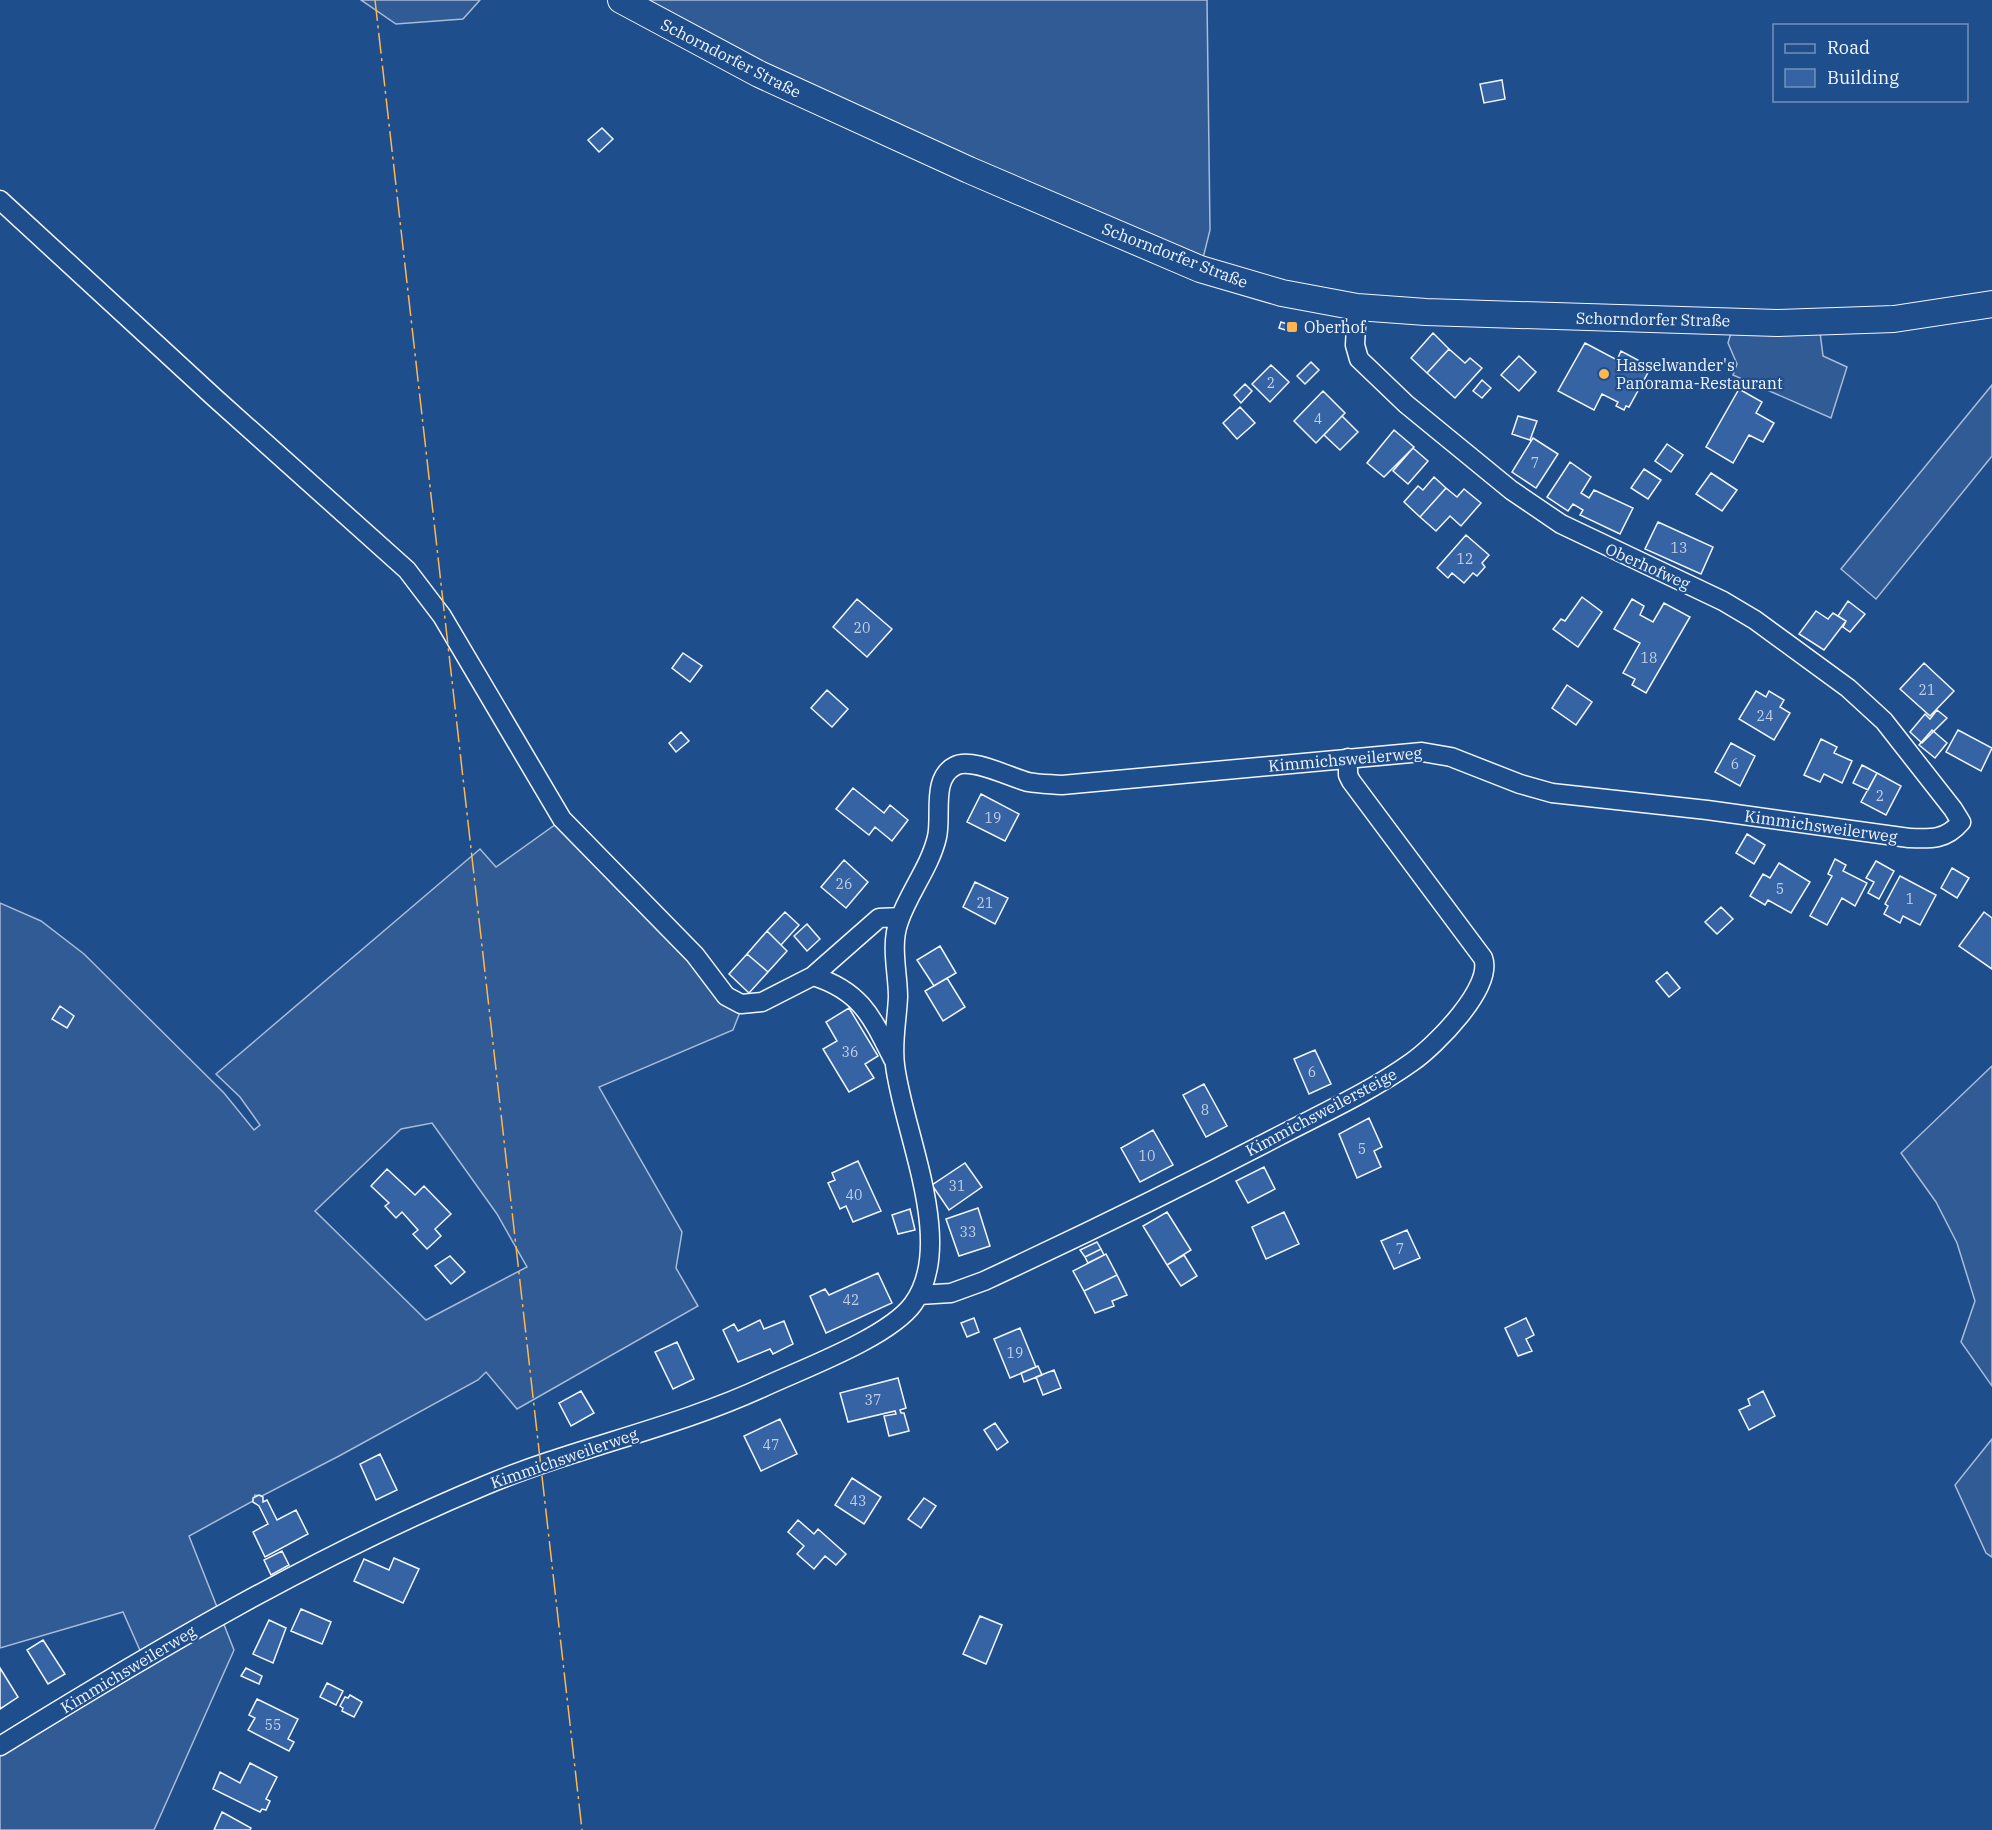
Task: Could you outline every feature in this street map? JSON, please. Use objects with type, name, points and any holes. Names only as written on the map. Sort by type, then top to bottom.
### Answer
[{"type":"main road","name":"Schorndorfer Straße","points":[[621,0],[712,51],[807,97],[1146,246],[1200,268],[1265,289],[1357,307],[1587,318],[1826,323],[1894,319],[1992,304]]},
{"type":"street","points":[[0,200],[214,398],[407,570],[442,616],[562,819],[675,934],[726,996],[741,1004],[762,1002],[813,976],[879,918],[900,917]]},
{"type":"street","name":"Oberhofweg","points":[[1357,307],[1356,352],[1365,367],[1383,384],[1503,484],[1549,516],[1582,536],[1723,601],[1755,620],[1848,688],[1884,721],[1961,822]]},
{"type":"street","name":"Kimmichsweilerweg","points":[[0,1746],[228,1609],[316,1563],[510,1474],[633,1435],[759,1390],[890,1326],[906,1313],[919,1295],[928,1273],[929,1230],[894,1061],[898,994],[895,933],[900,917],[936,840],[941,783],[946,773],[960,764],[973,764],[1031,782],[1062,784],[1399,752],[1432,752],[1462,760],[1520,784],[1552,793],[1707,810],[1909,838],[1944,837],[1961,822]]},
{"type":"street","name":"Kimmichsweilersteige","points":[[919,1295],[951,1293],[984,1281],[1326,1113],[1414,1061],[1457,1017],[1483,981],[1486,969],[1483,958],[1351,782],[1348,775],[1348,758]]},
{"type":"street","name":"Kimmichsweilerweg","points":[[813,976],[843,989],[862,1004],[894,1061]]},
{"type":"shaded area","points":[[361,0],[480,0],[463,19],[396,24]]},
{"type":"shaded area","points":[[639,0],[1207,0],[1210,230],[1203,258],[824,95]]},
{"type":"shaded area","points":[[1820,332],[1823,356],[1847,367],[1831,418],[1733,375],[1737,364],[1728,343],[1731,333]]},
{"type":"shaded area","points":[[1992,385],[1992,456],[1876,599],[1841,569]]},
{"type":"shaded area","points":[[559,822],[740,1012],[733,1030],[599,1087],[682,1232],[676,1268],[698,1306],[517,1409],[486,1372],[478,1380],[339,1456],[262,1496],[255,1495],[253,1501],[189,1536],[234,1650],[154,1830],[0,1830],[0,1754],[146,1664],[123,1612],[0,1648],[0,903],[41,921],[84,954],[224,1093],[254,1130],[260,1125],[240,1097],[216,1074],[480,849],[496,867]],"holes":[[[432,1123],[497,1214],[527,1267],[426,1320],[315,1211],[401,1129]]]},
{"type":"shaded area","points":[[1992,1066],[1992,1386],[1961,1342],[1975,1301],[1957,1243],[1936,1202],[1901,1153]]},
{"type":"shaded area","points":[[1992,1439],[1992,1557],[1986,1553],[1955,1485]]},
{"type":"building","points":[[1502,80],[1505,99],[1484,103],[1480,84]]},
{"type":"building","points":[[602,128],[613,139],[599,152],[588,140]]},
{"type":"building","points":[[1281,322],[1293,326],[1292,332],[1279,328]]},
{"type":"building","points":[[1433,333],[1449,349],[1427,373],[1411,358]]},
{"type":"building","points":[[1585,343],[1617,360],[1621,351],[1651,367],[1629,407],[1626,406],[1624,410],[1616,406],[1618,402],[1602,394],[1594,410],[1558,391]]},
{"type":"building","points":[[1449,349],[1465,363],[1470,358],[1482,368],[1455,398],[1427,373]]},
{"type":"building","points":[[1519,356],[1536,372],[1519,391],[1501,375]]},
{"type":"building","points":[[1311,362],[1319,370],[1305,384],[1297,376]]},
{"type":"building","points":[[1271,365],[1289,382],[1270,402],[1252,384]]},
{"type":"building","points":[[1482,380],[1491,388],[1482,398],[1473,391]]},
{"type":"building","points":[[1245,384],[1252,391],[1241,403],[1234,395]]},
{"type":"building","points":[[1739,389],[1762,402],[1756,413],[1774,423],[1763,442],[1749,435],[1733,463],[1706,447]]},
{"type":"building","points":[[1323,391],[1345,413],[1316,443],[1294,421]]},
{"type":"building","points":[[1240,407],[1255,423],[1237,439],[1223,423]]},
{"type":"building","points":[[1342,416],[1358,432],[1340,450],[1324,435]]},
{"type":"building","points":[[1518,416],[1537,421],[1530,440],[1512,434]]},
{"type":"building","points":[[1394,430],[1414,447],[1384,477],[1367,463]]},
{"type":"building","points":[[1533,438],[1558,454],[1536,488],[1512,472]]},
{"type":"building","points":[[1667,444],[1683,455],[1671,472],[1655,461]]},
{"type":"building","points":[[1413,448],[1428,461],[1408,484],[1393,471]]},
{"type":"building","points":[[1570,462],[1591,477],[1581,493],[1589,498],[1594,490],[1633,508],[1620,534],[1580,515],[1583,510],[1573,504],[1568,511],[1547,497]]},
{"type":"building","points":[[1644,469],[1661,480],[1648,499],[1631,488]]},
{"type":"building","points":[[1711,473],[1737,490],[1722,511],[1696,494]]},
{"type":"building","points":[[1434,477],[1446,488],[1420,517],[1404,502],[1418,486],[1423,490]]},
{"type":"building","points":[[1446,488],[1457,497],[1464,489],[1481,503],[1461,526],[1450,516],[1436,531],[1420,517]]},
{"type":"building","points":[[1658,522],[1713,547],[1701,574],[1645,549]]},
{"type":"building","points":[[1466,535],[1489,555],[1482,563],[1485,567],[1477,576],[1473,573],[1464,583],[1452,573],[1448,578],[1437,568]]},
{"type":"building","points":[[1582,597],[1602,612],[1578,647],[1553,629],[1561,619],[1565,621]]},
{"type":"building","points":[[857,599],[892,629],[867,657],[833,627]]},
{"type":"building","points":[[1632,599],[1644,606],[1640,615],[1653,622],[1664,603],[1690,617],[1646,693],[1632,685],[1635,679],[1623,673],[1640,643],[1614,629]]},
{"type":"building","points":[[1848,601],[1865,614],[1850,632],[1843,627],[1846,621],[1838,616]]},
{"type":"building","points":[[1816,611],[1828,619],[1833,613],[1846,621],[1824,650],[1799,634]]},
{"type":"building","points":[[683,653],[702,666],[690,682],[672,668]]},
{"type":"building","points":[[1924,663],[1954,691],[1930,716],[1900,689]]},
{"type":"building","points":[[1567,685],[1592,702],[1576,725],[1552,708]]},
{"type":"building","points":[[827,690],[848,709],[832,727],[811,708]]},
{"type":"building","points":[[1756,691],[1766,697],[1769,691],[1784,700],[1780,707],[1790,713],[1774,740],[1739,719]]},
{"type":"building","points":[[1937,710],[1947,718],[1922,743],[1910,732],[1925,714],[1930,719]]},
{"type":"building","points":[[1932,730],[1947,743],[1935,758],[1919,745]]},
{"type":"building","points":[[1958,730],[1992,748],[1981,771],[1946,752]]},
{"type":"building","points":[[681,732],[689,741],[676,752],[669,743]]},
{"type":"building","points":[[1821,739],[1837,747],[1834,753],[1852,761],[1842,783],[1824,774],[1820,782],[1804,775]]},
{"type":"building","points":[[1731,743],[1755,756],[1740,786],[1715,772]]},
{"type":"building","points":[[1862,765],[1877,773],[1868,790],[1853,783]]},
{"type":"building","points":[[1877,773],[1901,786],[1886,815],[1861,802]]},
{"type":"building","points":[[853,788],[884,813],[890,805],[908,820],[892,841],[875,827],[869,835],[836,809]]},
{"type":"building","points":[[981,794],[1019,814],[1005,841],[967,822]]},
{"type":"building","points":[[1747,834],[1765,845],[1754,864],[1736,853]]},
{"type":"building","points":[[1835,859],[1846,865],[1843,871],[1867,883],[1855,906],[1842,898],[1827,925],[1810,916],[1832,876],[1828,874]]},
{"type":"building","points":[[844,860],[868,882],[846,908],[821,887]]},
{"type":"building","points":[[1876,861],[1894,871],[1879,899],[1868,893],[1874,882],[1866,878]]},
{"type":"building","points":[[1779,863],[1810,882],[1791,913],[1768,900],[1765,905],[1750,896],[1763,874],[1770,878]]},
{"type":"building","points":[[1952,868],[1969,878],[1957,898],[1941,888]]},
{"type":"building","points":[[1900,876],[1936,895],[1920,925],[1903,916],[1900,923],[1884,914],[1888,906],[1885,904]]},
{"type":"building","points":[[975,882],[1008,898],[995,924],[963,907]]},
{"type":"building","points":[[1721,907],[1733,919],[1717,934],[1705,922]]},
{"type":"building","points":[[785,912],[799,925],[781,945],[767,931]]},
{"type":"building","points":[[1984,912],[1992,918],[1992,969],[1959,946]]},
{"type":"building","points":[[807,924],[820,939],[807,951],[794,936]]},
{"type":"building","points":[[767,931],[787,951],[768,972],[747,954]]},
{"type":"building","points":[[940,946],[956,973],[934,986],[917,960]]},
{"type":"building","points":[[747,954],[768,972],[749,993],[729,974]]},
{"type":"building","points":[[1667,972],[1680,988],[1669,997],[1656,981]]},
{"type":"building","points":[[947,978],[965,1007],[943,1021],[925,991]]},
{"type":"building","points":[[60,1006],[74,1016],[67,1028],[52,1019]]},
{"type":"building","points":[[849,1008],[878,1056],[865,1064],[874,1078],[849,1092],[823,1049],[837,1041],[826,1022]]},
{"type":"building","points":[[1315,1050],[1331,1084],[1309,1094],[1294,1059]]},
{"type":"building","points":[[1204,1084],[1227,1126],[1206,1137],[1183,1095]]},
{"type":"building","points":[[1369,1118],[1382,1147],[1374,1151],[1381,1167],[1357,1178],[1339,1134]]},
{"type":"building","points":[[1153,1130],[1173,1165],[1140,1182],[1121,1148]]},
{"type":"building","points":[[858,1161],[881,1211],[853,1222],[846,1206],[840,1209],[828,1183],[835,1180],[832,1173]]},
{"type":"building","points":[[965,1163],[982,1187],[949,1210],[932,1185]]},
{"type":"building","points":[[1264,1167],[1275,1189],[1248,1203],[1236,1181]]},
{"type":"building","points":[[387,1169],[415,1195],[424,1186],[451,1214],[435,1229],[441,1236],[427,1249],[413,1234],[418,1230],[402,1212],[396,1218],[385,1206],[389,1203],[371,1186]]},
{"type":"building","points":[[978,1208],[990,1246],[959,1256],[946,1219]]},
{"type":"building","points":[[910,1209],[915,1230],[898,1234],[892,1215]]},
{"type":"building","points":[[1167,1212],[1191,1250],[1167,1265],[1143,1226]]},
{"type":"building","points":[[1284,1212],[1299,1244],[1266,1259],[1252,1227]]},
{"type":"building","points":[[1407,1230],[1420,1258],[1394,1269],[1381,1241]]},
{"type":"building","points":[[1097,1242],[1101,1249],[1085,1257],[1080,1250]]},
{"type":"building","points":[[1101,1249],[1104,1255],[1088,1263],[1085,1257]]},
{"type":"building","points":[[1106,1254],[1117,1275],[1084,1291],[1073,1271]]},
{"type":"building","points":[[1184,1255],[1197,1276],[1181,1286],[1167,1265]]},
{"type":"building","points":[[450,1256],[465,1272],[451,1284],[435,1266]]},
{"type":"building","points":[[878,1273],[892,1303],[826,1333],[810,1296],[825,1289],[829,1295]]},
{"type":"building","points":[[1117,1275],[1127,1295],[1112,1301],[1114,1306],[1095,1313],[1084,1291]]},
{"type":"building","points":[[974,1318],[979,1332],[967,1337],[961,1323]]},
{"type":"building","points":[[1526,1318],[1534,1335],[1526,1339],[1532,1351],[1518,1356],[1505,1328]]},
{"type":"building","points":[[760,1320],[764,1329],[784,1321],[793,1344],[773,1354],[770,1349],[738,1362],[723,1330],[734,1324],[738,1331]]},
{"type":"building","points":[[1020,1328],[1036,1367],[1010,1378],[994,1339]]},
{"type":"building","points":[[677,1342],[694,1379],[673,1389],[655,1352]]},
{"type":"building","points":[[1038,1366],[1042,1375],[1024,1382],[1021,1373]]},
{"type":"building","points":[[1054,1370],[1061,1388],[1043,1395],[1036,1377]]},
{"type":"building","points":[[898,1378],[906,1408],[900,1410],[904,1413],[909,1431],[889,1436],[884,1416],[896,1414],[895,1411],[848,1422],[840,1393]]},
{"type":"building","points":[[581,1391],[594,1413],[571,1426],[559,1403]]},
{"type":"building","points":[[1763,1391],[1775,1416],[1749,1430],[1739,1410],[1750,1405],[1748,1399]]},
{"type":"building","points":[[780,1419],[797,1454],[761,1471],[744,1436]]},
{"type":"building","points":[[995,1423],[1008,1442],[997,1450],[984,1430]]},
{"type":"building","points":[[380,1454],[397,1490],[376,1500],[360,1464]]},
{"type":"building","points":[[852,1478],[881,1497],[864,1524],[835,1505]]},
{"type":"building","points":[[259,1495],[263,1497],[263,1502],[267,1500],[277,1520],[296,1510],[308,1534],[265,1557],[253,1532],[268,1524],[259,1506],[253,1502],[253,1498]]},
{"type":"building","points":[[924,1498],[936,1506],[921,1528],[908,1519]]},
{"type":"building","points":[[798,1520],[814,1534],[818,1529],[846,1554],[836,1565],[825,1556],[814,1569],[797,1554],[804,1546],[788,1532]]},
{"type":"building","points":[[282,1551],[289,1565],[271,1575],[264,1560]]},
{"type":"building","points":[[394,1558],[419,1569],[403,1603],[354,1581],[364,1559],[389,1570]]},
{"type":"building","points":[[301,1609],[331,1622],[322,1644],[291,1631]]},
{"type":"building","points":[[980,1616],[1002,1625],[986,1664],[963,1654]]},
{"type":"building","points":[[269,1620],[286,1628],[273,1663],[253,1654]]},
{"type":"building","points":[[43,1640],[65,1674],[48,1684],[27,1650]]},
{"type":"building","points":[[0,1668],[18,1697],[0,1709]]},
{"type":"building","points":[[246,1668],[262,1676],[259,1684],[241,1676]]},
{"type":"building","points":[[327,1683],[343,1691],[336,1705],[320,1697]]},
{"type":"building","points":[[350,1695],[362,1702],[354,1717],[342,1711],[343,1708],[340,1706],[345,1697],[348,1698]]},
{"type":"building","points":[[257,1699],[298,1719],[288,1739],[294,1742],[289,1751],[248,1730],[255,1718],[249,1715]]},
{"type":"building","points":[[250,1763],[277,1777],[266,1799],[270,1801],[266,1810],[262,1809],[260,1812],[213,1789],[220,1772],[240,1783]]},
{"type":"building","points":[[222,1812],[251,1828],[250,1830],[214,1830]]},
{"type":"power","points":[[375,0],[582,1830]]},
{"type":"place","name":"Oberhof","points":[[1292,327]]},
{"type":"place","name":"Hasselwander's Panorama-Restaurant","points":[[1604,374]]}]
